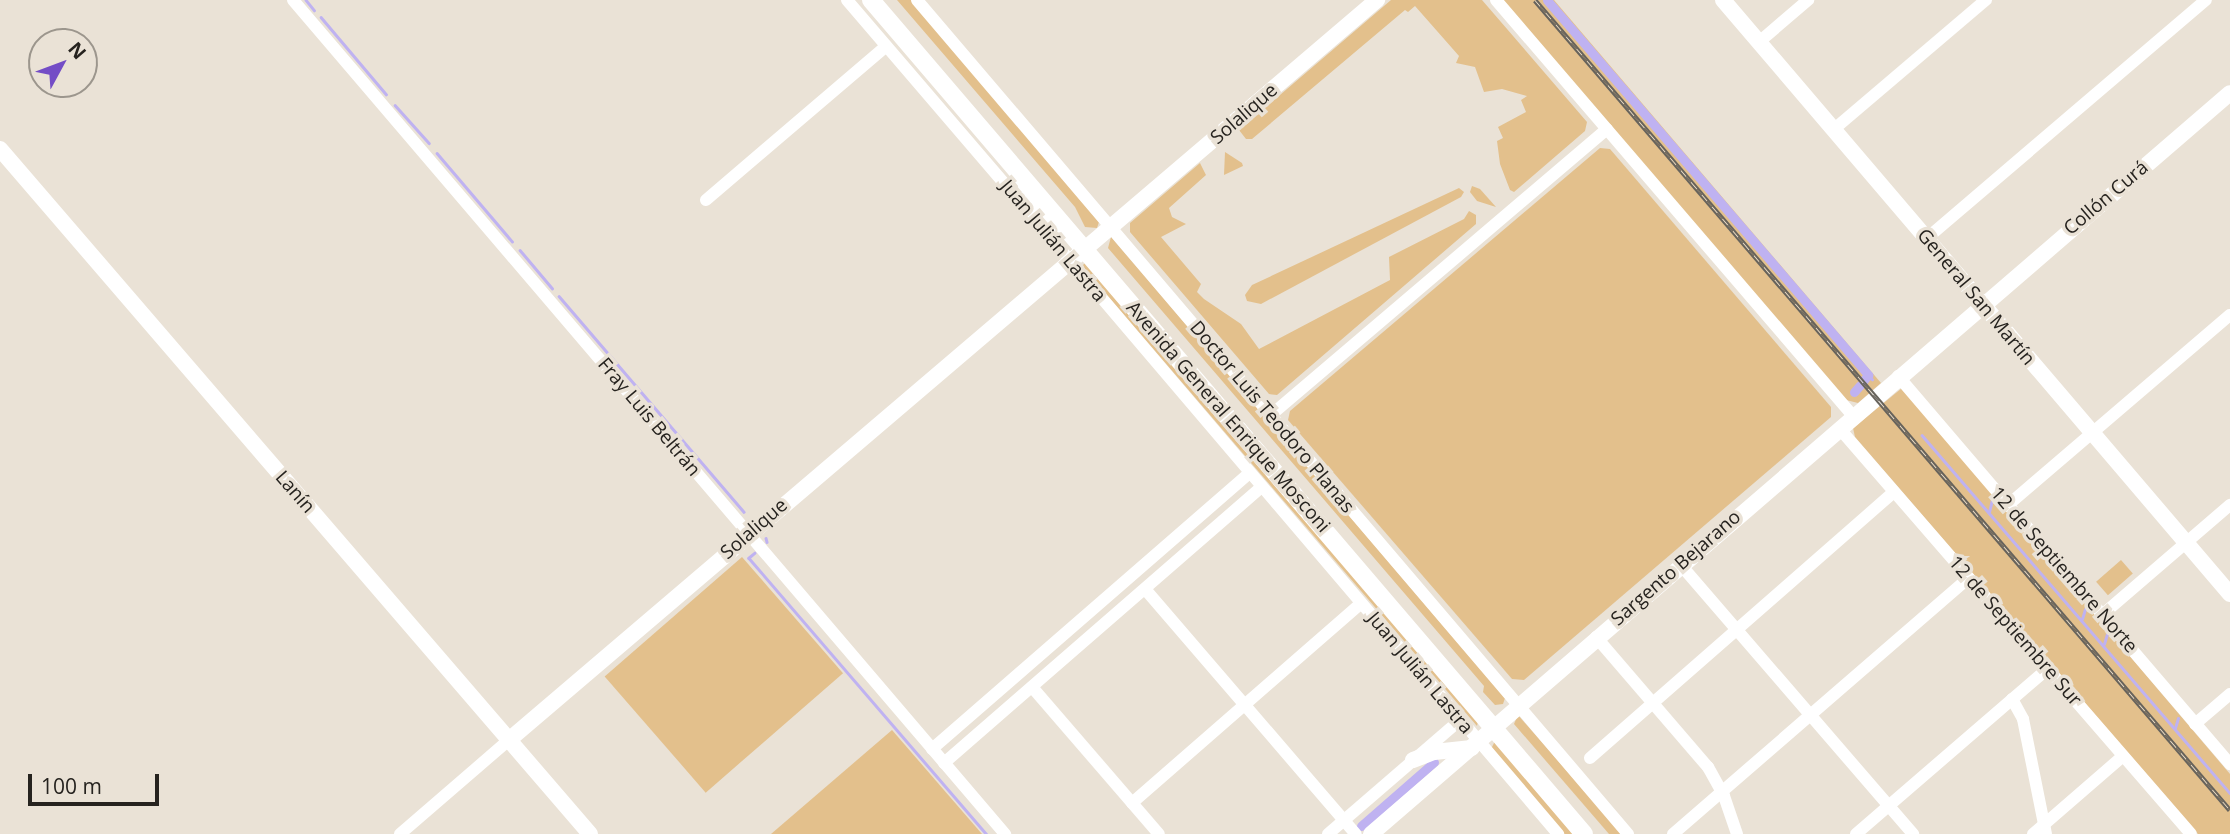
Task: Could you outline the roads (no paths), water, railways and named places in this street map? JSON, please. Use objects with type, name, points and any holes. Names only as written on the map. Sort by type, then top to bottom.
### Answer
[{"type":"highway","name":"Avenida General Enrique Mosconi","points":[[871,0],[998,148],[1086,244]]},
{"type":"highway","name":"Avenida General Enrique Mosconi","points":[[885,0],[1086,244],[1497,724],[1598,834]]},
{"type":"highway","points":[[998,148],[1048,235]]},
{"type":"highway","name":"Avenida General Enrique Mosconi","points":[[1497,724],[1584,834]]},
{"type":"main road","name":"Solalique","points":[[1108,225],[1115,213],[1364,0]]},
{"type":"main road","name":"Solalique","points":[[509,740],[1108,225],[1377,0]]},
{"type":"main road","name":"General San Martín","points":[[1723,0],[2230,594]]},
{"type":"main road","name":"Collón Curá","points":[[1982,304],[2230,93]]},
{"type":"main road","name":"Lanín","points":[[0,149],[590,834]]},
{"type":"main road","name":"Sargento Bejarano","points":[[1371,834],[1475,745],[1517,704],[1982,304]]},
{"type":"main road","points":[[1413,760],[1434,752],[1475,745]]},
{"type":"street","name":"Fray Luis Beltrán","points":[[293,0],[1005,834]]},
{"type":"street","name":"Juan Julián Lastra","points":[[847,0],[1460,720],[1475,745],[1558,834]]},
{"type":"street","name":"Doctor Luis Teodoro Planas","points":[[917,0],[1628,834]]},
{"type":"street","points":[[1496,0],[1853,416]]},
{"type":"street","points":[[1759,42],[1808,0]]},
{"type":"street","points":[[1833,130],[1986,0]]},
{"type":"street","points":[[1926,239],[2206,0]]},
{"type":"street","points":[[706,200],[886,46]]},
{"type":"street","points":[[1271,415],[1607,129]]},
{"type":"street","points":[[2008,505],[2230,315]]},
{"type":"street","name":"12 de Septiembre Norte","points":[[1898,376],[2230,764]]},
{"type":"street","name":"12 de Septiembre Sur","points":[[1839,428],[2190,834]]},
{"type":"street","points":[[932,749],[1250,473]]},
{"type":"street","points":[[944,763],[1262,487]]},
{"type":"street","points":[[1590,758],[1895,492]]},
{"type":"street","points":[[2102,615],[2230,505]]},
{"type":"street","points":[[1680,564],[1913,834]]},
{"type":"street","points":[[1674,834],[1969,578]]},
{"type":"street","points":[[1144,589],[1356,834]]},
{"type":"street","points":[[1132,803],[1361,603]]},
{"type":"street","points":[[1596,636],[1701,758],[1722,792],[1737,834]]},
{"type":"street","points":[[1856,834],[2047,668]]},
{"type":"street","points":[[1032,687],[1159,834]]},
{"type":"street","points":[[2195,724],[2230,694]]},
{"type":"street","points":[[2012,699],[2022,714],[2045,829]]},
{"type":"street","points":[[1328,834],[1460,720]]},
{"type":"street","name":"Solalique","points":[[400,834],[509,740]]},
{"type":"street","points":[[2033,834],[2045,829],[2123,756]]},
{"type":"waterway","points":[[306,0],[314,10]]},
{"type":"waterway","points":[[1547,0],[1868,375],[1864,380]]},
{"type":"waterway","points":[[321,17],[386,94]]},
{"type":"waterway","points":[[395,105],[429,143]]},
{"type":"waterway","points":[[437,153],[512,241]]},
{"type":"waterway","points":[[520,250],[552,288]]},
{"type":"waterway","points":[[559,296],[744,512]]},
{"type":"waterway","points":[[1868,375],[1872,379]]},
{"type":"waterway","points":[[1854,392],[1860,385]]},
{"type":"waterway","points":[[1922,435],[2230,793]]},
{"type":"waterway","points":[[1989,512],[1992,500]]},
{"type":"waterway","points":[[766,538],[767,542]]},
{"type":"waterway","points":[[755,553],[749,558],[986,834]]},
{"type":"waterway","points":[[2082,619],[2085,609]]},
{"type":"waterway","points":[[2104,644],[2107,634]]},
{"type":"waterway","points":[[2175,728],[2178,718]]},
{"type":"waterway","points":[[1361,826],[1434,762]]},
{"type":"railway","points":[[1535,0],[2230,810]]}]
